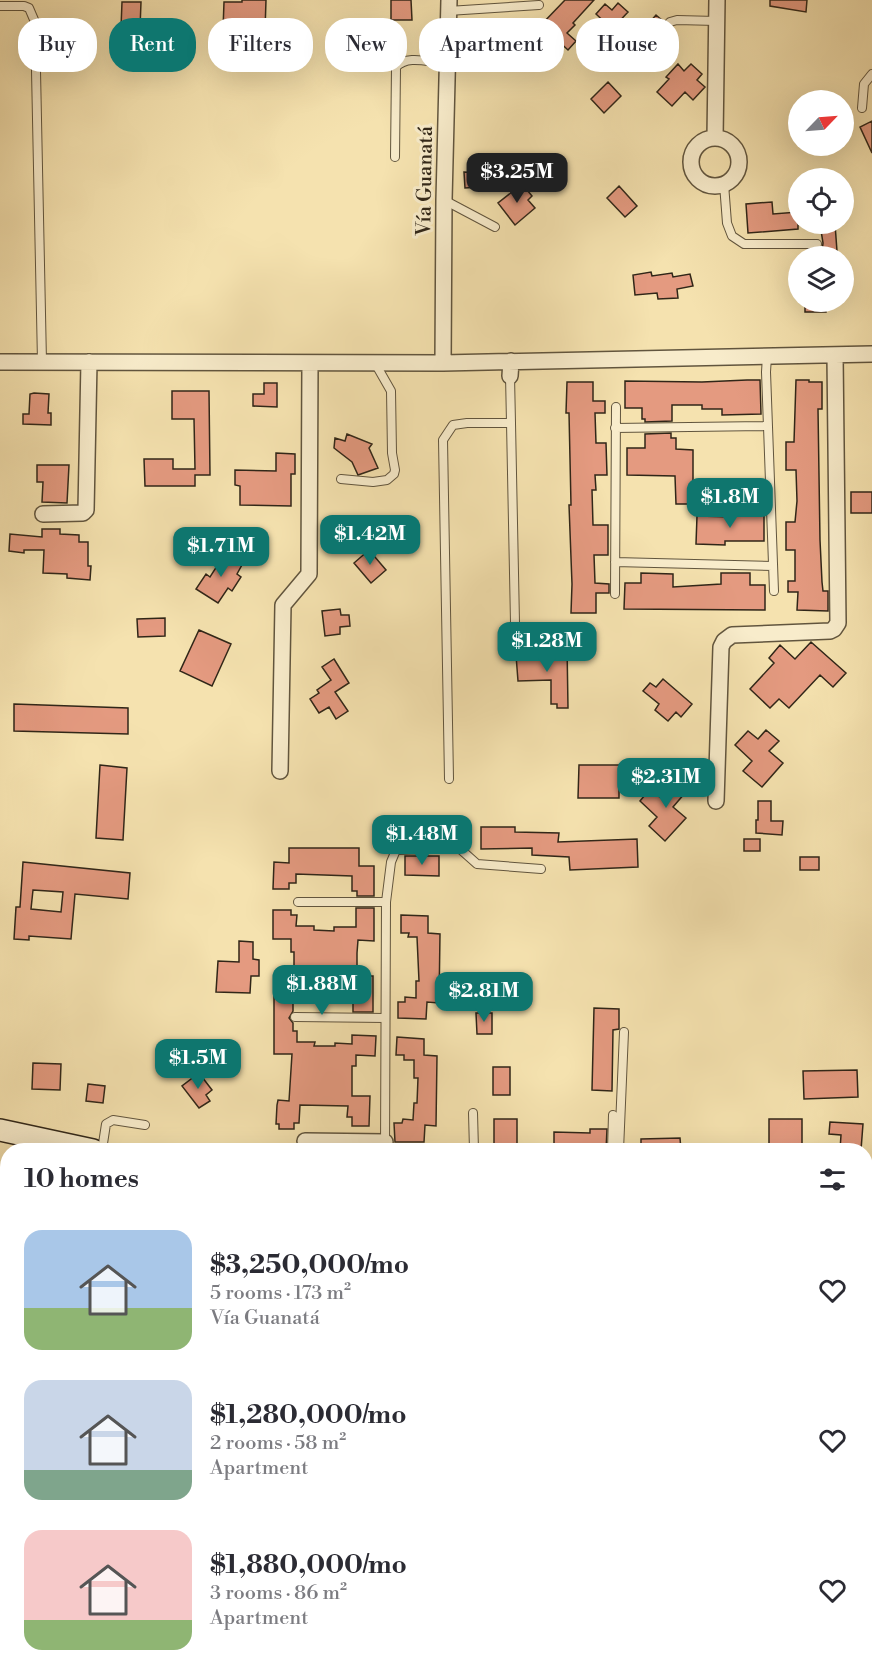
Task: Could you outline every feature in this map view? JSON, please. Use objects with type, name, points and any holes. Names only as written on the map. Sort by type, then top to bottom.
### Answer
[{"type":"main road","points":[[0,1130],[56,1143]]},
{"type":"street","points":[[715,138],[717,0]]},
{"type":"street","name":"Vía Guanatá","points":[[443,363],[447,72]]},
{"type":"street","points":[[715,138],[732,145],[739,157],[737,171],[732,179],[714,186],[704,184],[696,177],[692,167],[692,156],[696,147],[704,140],[715,138]]},
{"type":"street","points":[[0,362],[443,363],[510,368],[767,355],[872,354]]},
{"type":"street","points":[[716,801],[721,647],[724,641],[732,635],[830,631],[838,623],[835,355]]},
{"type":"street","points":[[43,514],[83,513],[86,510],[89,362]]},
{"type":"street","points":[[280,771],[283,605],[309,574],[310,363]]},
{"type":"street","points":[[305,1141],[337,1143]]},
{"type":"lane","points":[[448,6],[539,5]]},
{"type":"lane","points":[[0,6],[29,8],[35,22],[42,362]]},
{"type":"lane","points":[[679,20],[716,21]]},
{"type":"lane","points":[[395,157],[396,67],[408,60],[419,61]]},
{"type":"lane","points":[[862,108],[864,84],[868,76],[872,74]]},
{"type":"lane","points":[[724,184],[727,223],[732,236],[744,244],[817,244]]},
{"type":"lane","points":[[444,200],[495,226]]},
{"type":"lane","points":[[767,355],[774,591]]},
{"type":"lane","points":[[341,479],[373,482],[387,480],[394,474],[391,391],[375,363]]},
{"type":"lane","points":[[510,368],[515,623]]},
{"type":"lane","points":[[615,594],[616,407]]},
{"type":"lane","points":[[449,779],[443,440],[453,425],[511,423]]},
{"type":"lane","points":[[615,428],[768,426]]},
{"type":"lane","points":[[615,562],[773,566]]},
{"type":"lane","points":[[386,1143],[387,902],[391,862],[396,850],[459,848],[477,864],[541,869]]},
{"type":"lane","points":[[298,902],[387,902]]},
{"type":"lane","points":[[295,1017],[385,1018]]},
{"type":"lane","points":[[619,1143],[624,1032]]},
{"type":"lane","points":[[473,1113],[474,1143]]},
{"type":"lane","points":[[612,1143],[613,1115]]},
{"type":"lane","points":[[103,1143],[106,1124],[113,1120],[146,1125]]},
{"type":"building","points":[[242,0],[266,0],[265,18],[223,18],[224,2],[242,2]]},
{"type":"building","points":[[391,0],[411,0],[412,20],[391,18]]},
{"type":"building","points":[[565,0],[594,0],[576,18],[573,23],[575,25],[567,33],[576,41],[568,50],[564,46],[564,18],[548,18]]},
{"type":"building","points":[[770,0],[807,0],[806,12],[770,6]]},
{"type":"building","points":[[122,2],[141,2],[140,18],[121,18]]},
{"type":"building","points":[[618,3],[628,12],[622,18],[600,18],[596,14],[605,4],[612,10]]},
{"type":"building","points":[[691,64],[702,74],[697,80],[705,87],[693,100],[685,92],[672,106],[657,92],[669,79],[666,77],[671,72],[679,72],[679,65],[684,71]]},
{"type":"building","points":[[608,82],[621,96],[604,113],[591,99]]},
{"type":"building","points":[[872,121],[872,153],[860,127]]},
{"type":"building","points":[[464,172],[478,173],[479,187],[465,188]]},
{"type":"building","points":[[522,184],[532,196],[528,200],[535,208],[515,225],[498,203]]},
{"type":"building","points":[[619,186],[637,206],[625,217],[607,198]]},
{"type":"building","points":[[772,202],[773,214],[788,213],[788,230],[748,233],[746,204]]},
{"type":"building","points":[[822,234],[836,234],[837,246],[823,246]]},
{"type":"building","points":[[651,272],[652,276],[672,273],[673,277],[690,274],[693,286],[677,289],[678,298],[658,299],[657,293],[635,295],[633,275]]},
{"type":"building","points":[[760,380],[761,414],[722,415],[722,409],[702,409],[702,405],[672,405],[672,421],[645,422],[645,419],[642,419],[642,408],[625,408],[625,381]]},
{"type":"building","points":[[796,380],[822,382],[822,409],[818,409],[820,540],[823,591],[828,591],[828,611],[797,610],[798,592],[788,592],[788,581],[795,581],[795,550],[786,550],[786,522],[795,522],[797,501],[796,470],[786,470],[786,442],[794,442]]},
{"type":"building","points":[[567,382],[593,382],[593,401],[605,401],[605,413],[595,413],[596,443],[606,443],[607,475],[595,475],[596,490],[592,490],[593,525],[608,525],[608,555],[594,555],[595,583],[609,584],[609,593],[596,593],[596,613],[571,613],[569,505],[571,505],[569,413],[566,413]]},
{"type":"building","points":[[264,383],[277,383],[277,407],[253,406],[253,394],[264,394]]},
{"type":"building","points":[[172,391],[209,391],[210,475],[195,475],[195,486],[145,486],[144,459],[173,459],[173,469],[195,469],[194,419],[172,419]]},
{"type":"building","points":[[30,394],[49,394],[48,413],[51,413],[51,425],[23,424],[23,414],[29,414]]},
{"type":"building","points":[[671,433],[671,438],[676,438],[676,449],[693,450],[693,489],[705,488],[705,504],[676,504],[675,476],[627,475],[627,448],[645,448],[645,434]]},
{"type":"building","points":[[347,434],[372,444],[369,448],[378,468],[358,475],[352,462],[334,448],[335,438],[345,441]]},
{"type":"building","points":[[276,453],[295,454],[295,474],[291,474],[291,506],[240,505],[240,486],[235,485],[235,470],[276,471]]},
{"type":"building","points":[[37,465],[69,465],[67,503],[42,502],[43,482],[37,482]]},
{"type":"building","points":[[851,492],[872,492],[872,513],[851,513]]},
{"type":"building","points":[[735,515],[764,515],[764,541],[725,541],[725,545],[696,544],[697,516],[735,517]]},
{"type":"building","points":[[373,519],[383,532],[363,549],[353,536]]},
{"type":"building","points":[[42,529],[60,529],[60,534],[79,535],[79,542],[88,542],[90,580],[67,578],[67,574],[43,573],[44,550],[24,550],[24,553],[9,551],[10,534],[42,537]]},
{"type":"building","points":[[369,550],[386,570],[371,583],[354,563]]},
{"type":"building","points":[[226,552],[243,563],[237,574],[241,577],[232,591],[228,588],[218,603],[196,589],[206,574],[210,577]]},
{"type":"building","points":[[641,573],[673,574],[673,587],[721,584],[721,573],[750,573],[750,585],[765,585],[765,610],[624,609],[625,583],[641,583]]},
{"type":"building","points":[[340,609],[341,615],[349,615],[350,626],[340,627],[340,634],[325,636],[322,611]]},
{"type":"building","points":[[165,618],[165,636],[138,637],[137,619]]},
{"type":"building","points":[[199,630],[231,644],[212,686],[180,671]]},
{"type":"building","points":[[811,642],[846,673],[833,687],[820,675],[789,708],[779,699],[770,708],[750,689],[774,663],[769,658],[780,645],[795,659]]},
{"type":"building","points":[[557,644],[567,645],[568,708],[557,708],[557,704],[551,704],[551,680],[518,681],[516,655],[557,654]]},
{"type":"building","points":[[334,659],[349,683],[335,692],[348,711],[336,719],[329,707],[319,713],[310,699],[319,693],[317,690],[331,680],[322,667]]},
{"type":"building","points":[[663,679],[692,704],[681,717],[676,712],[668,721],[655,710],[659,704],[643,691],[650,683],[656,687]]},
{"type":"building","points":[[14,704],[128,708],[128,734],[14,731]]},
{"type":"building","points":[[766,730],[779,741],[769,751],[783,763],[762,787],[743,771],[752,761],[735,745],[748,731],[758,739]]},
{"type":"building","points":[[100,765],[127,768],[123,840],[96,838]]},
{"type":"building","points":[[579,765],[619,765],[619,798],[578,798]]},
{"type":"building","points":[[681,777],[691,786],[673,807],[686,818],[665,841],[649,826],[657,817],[640,801],[650,789],[662,799]]},
{"type":"building","points":[[758,801],[771,801],[771,821],[783,821],[782,835],[756,833]]},
{"type":"building","points":[[481,827],[515,827],[515,832],[559,833],[558,842],[637,839],[638,867],[570,870],[569,857],[532,855],[532,848],[481,849]]},
{"type":"building","points":[[744,839],[760,839],[760,851],[744,851]]},
{"type":"building","points":[[289,848],[359,848],[359,866],[374,866],[374,896],[357,896],[357,891],[352,891],[352,876],[296,874],[296,883],[289,883],[289,889],[273,889],[274,862],[289,863]]},
{"type":"building","points":[[405,856],[439,856],[439,876],[405,875]]},
{"type":"building","points":[[800,857],[819,857],[819,870],[800,870]]},
{"type":"building","points":[[23,862],[130,873],[128,899],[75,894],[71,939],[29,936],[29,940],[14,939],[16,907],[20,907]],"holes":[[[33,890],[63,892],[61,912],[31,909]]]},
{"type":"building","points":[[356,908],[374,908],[374,941],[358,940],[357,953],[357,976],[373,976],[373,1012],[353,1012],[353,986],[297,987],[297,998],[293,998],[293,1011],[289,1018],[293,1023],[293,1031],[297,1031],[297,1042],[315,1042],[314,1046],[335,1046],[335,1043],[352,1044],[352,1035],[376,1036],[375,1056],[356,1055],[356,1066],[352,1066],[352,1096],[370,1096],[369,1126],[352,1126],[352,1117],[347,1117],[348,1106],[300,1105],[299,1123],[294,1123],[294,1129],[279,1129],[279,1124],[276,1124],[277,1105],[278,1100],[289,1101],[292,1054],[274,1054],[274,976],[294,976],[294,952],[291,952],[291,939],[273,939],[273,910],[291,910],[291,915],[297,915],[296,926],[314,926],[314,930],[334,931],[334,927],[356,927]]},
{"type":"building","points":[[401,915],[428,916],[428,933],[440,934],[439,1003],[427,1002],[426,1019],[398,1018],[398,1002],[405,1002],[405,997],[416,998],[416,981],[419,981],[417,937],[408,937],[409,933],[401,933]]},
{"type":"building","points":[[239,941],[253,942],[253,959],[259,960],[259,976],[251,976],[250,993],[216,992],[218,961],[239,962]]},
{"type":"building","points":[[594,1008],[619,1009],[619,1029],[613,1030],[612,1091],[592,1090]]},
{"type":"building","points":[[476,1013],[492,1013],[492,1034],[477,1034]]},
{"type":"building","points":[[397,1037],[424,1039],[424,1055],[437,1056],[436,1126],[425,1125],[424,1142],[395,1142],[394,1123],[402,1123],[403,1119],[413,1120],[414,1103],[417,1103],[418,1078],[414,1078],[414,1060],[404,1060],[404,1055],[396,1055]]},
{"type":"building","points":[[33,1063],[61,1064],[60,1090],[32,1089]]},
{"type":"building","points":[[493,1067],[510,1067],[510,1095],[493,1095]]},
{"type":"building","points":[[857,1070],[858,1097],[804,1099],[803,1071]]},
{"type":"building","points":[[199,1073],[212,1090],[206,1095],[210,1101],[199,1108],[182,1086]]},
{"type":"building","points":[[88,1084],[105,1086],[103,1103],[86,1101]]},
{"type":"building","points":[[494,1119],[517,1119],[517,1143],[494,1143]]},
{"type":"building","points":[[769,1119],[802,1119],[802,1143],[769,1143]]},
{"type":"building","points":[[830,1122],[863,1124],[862,1143],[840,1143],[841,1135],[829,1134]]},
{"type":"building","points":[[590,1129],[607,1129],[606,1143],[554,1143],[554,1132],[590,1133]]},
{"type":"building","points":[[680,1138],[680,1143],[641,1143],[641,1139]]}]
